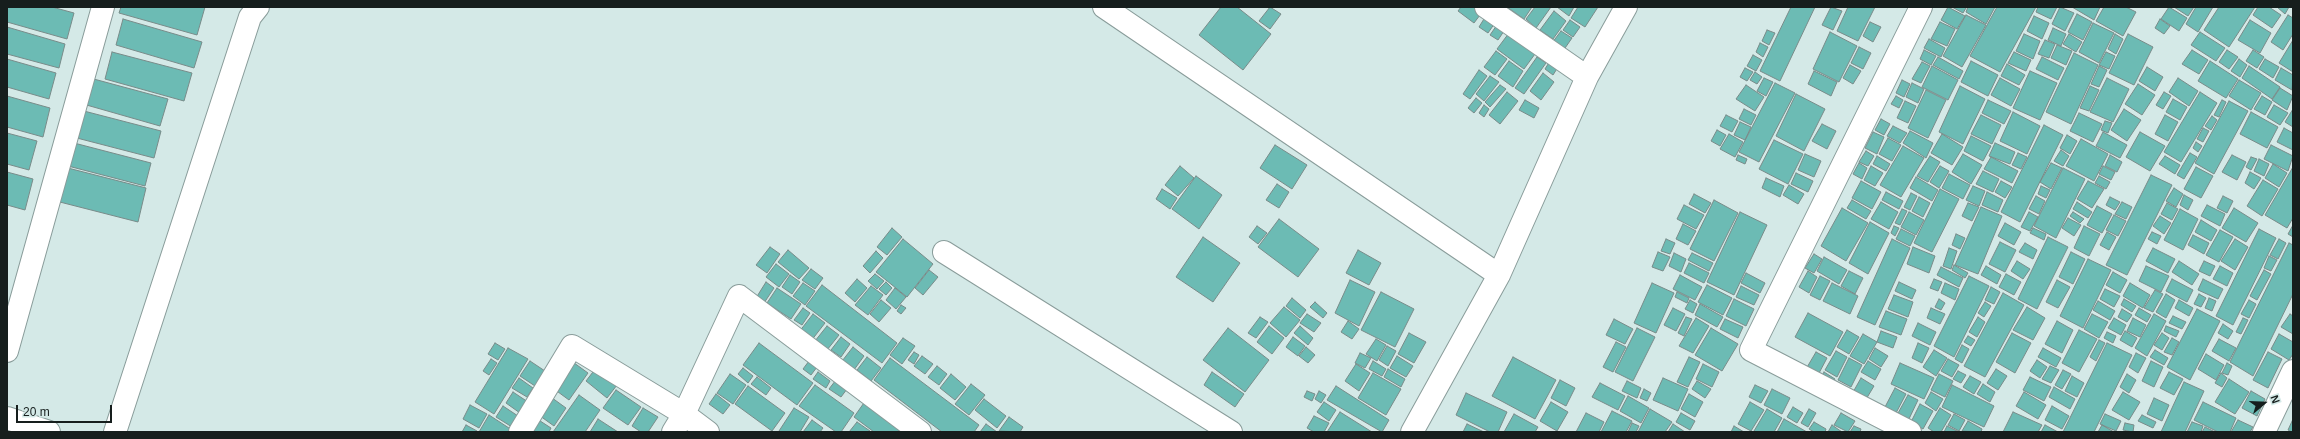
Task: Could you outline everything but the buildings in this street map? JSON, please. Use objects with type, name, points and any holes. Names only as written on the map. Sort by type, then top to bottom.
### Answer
[{"type":"street","points":[[7,351],[104,7]]},
{"type":"street","points":[[115,432],[250,17],[258,7]]},
{"type":"street","points":[[1104,7],[1499,275]]},
{"type":"street","points":[[1486,7],[1587,77]]},
{"type":"street","points":[[1412,432],[1499,275],[1587,77],[1626,7]]},
{"type":"street","points":[[1910,432],[1751,350],[1921,7]]},
{"type":"street","points":[[944,252],[1230,432]]},
{"type":"street","points":[[678,423],[739,296],[920,432]]},
{"type":"street","points":[[520,432],[572,346],[678,423],[708,432]]},
{"type":"street","points":[[2264,432],[2293,371]]},
{"type":"street","points":[[7,418],[49,432]]}]
